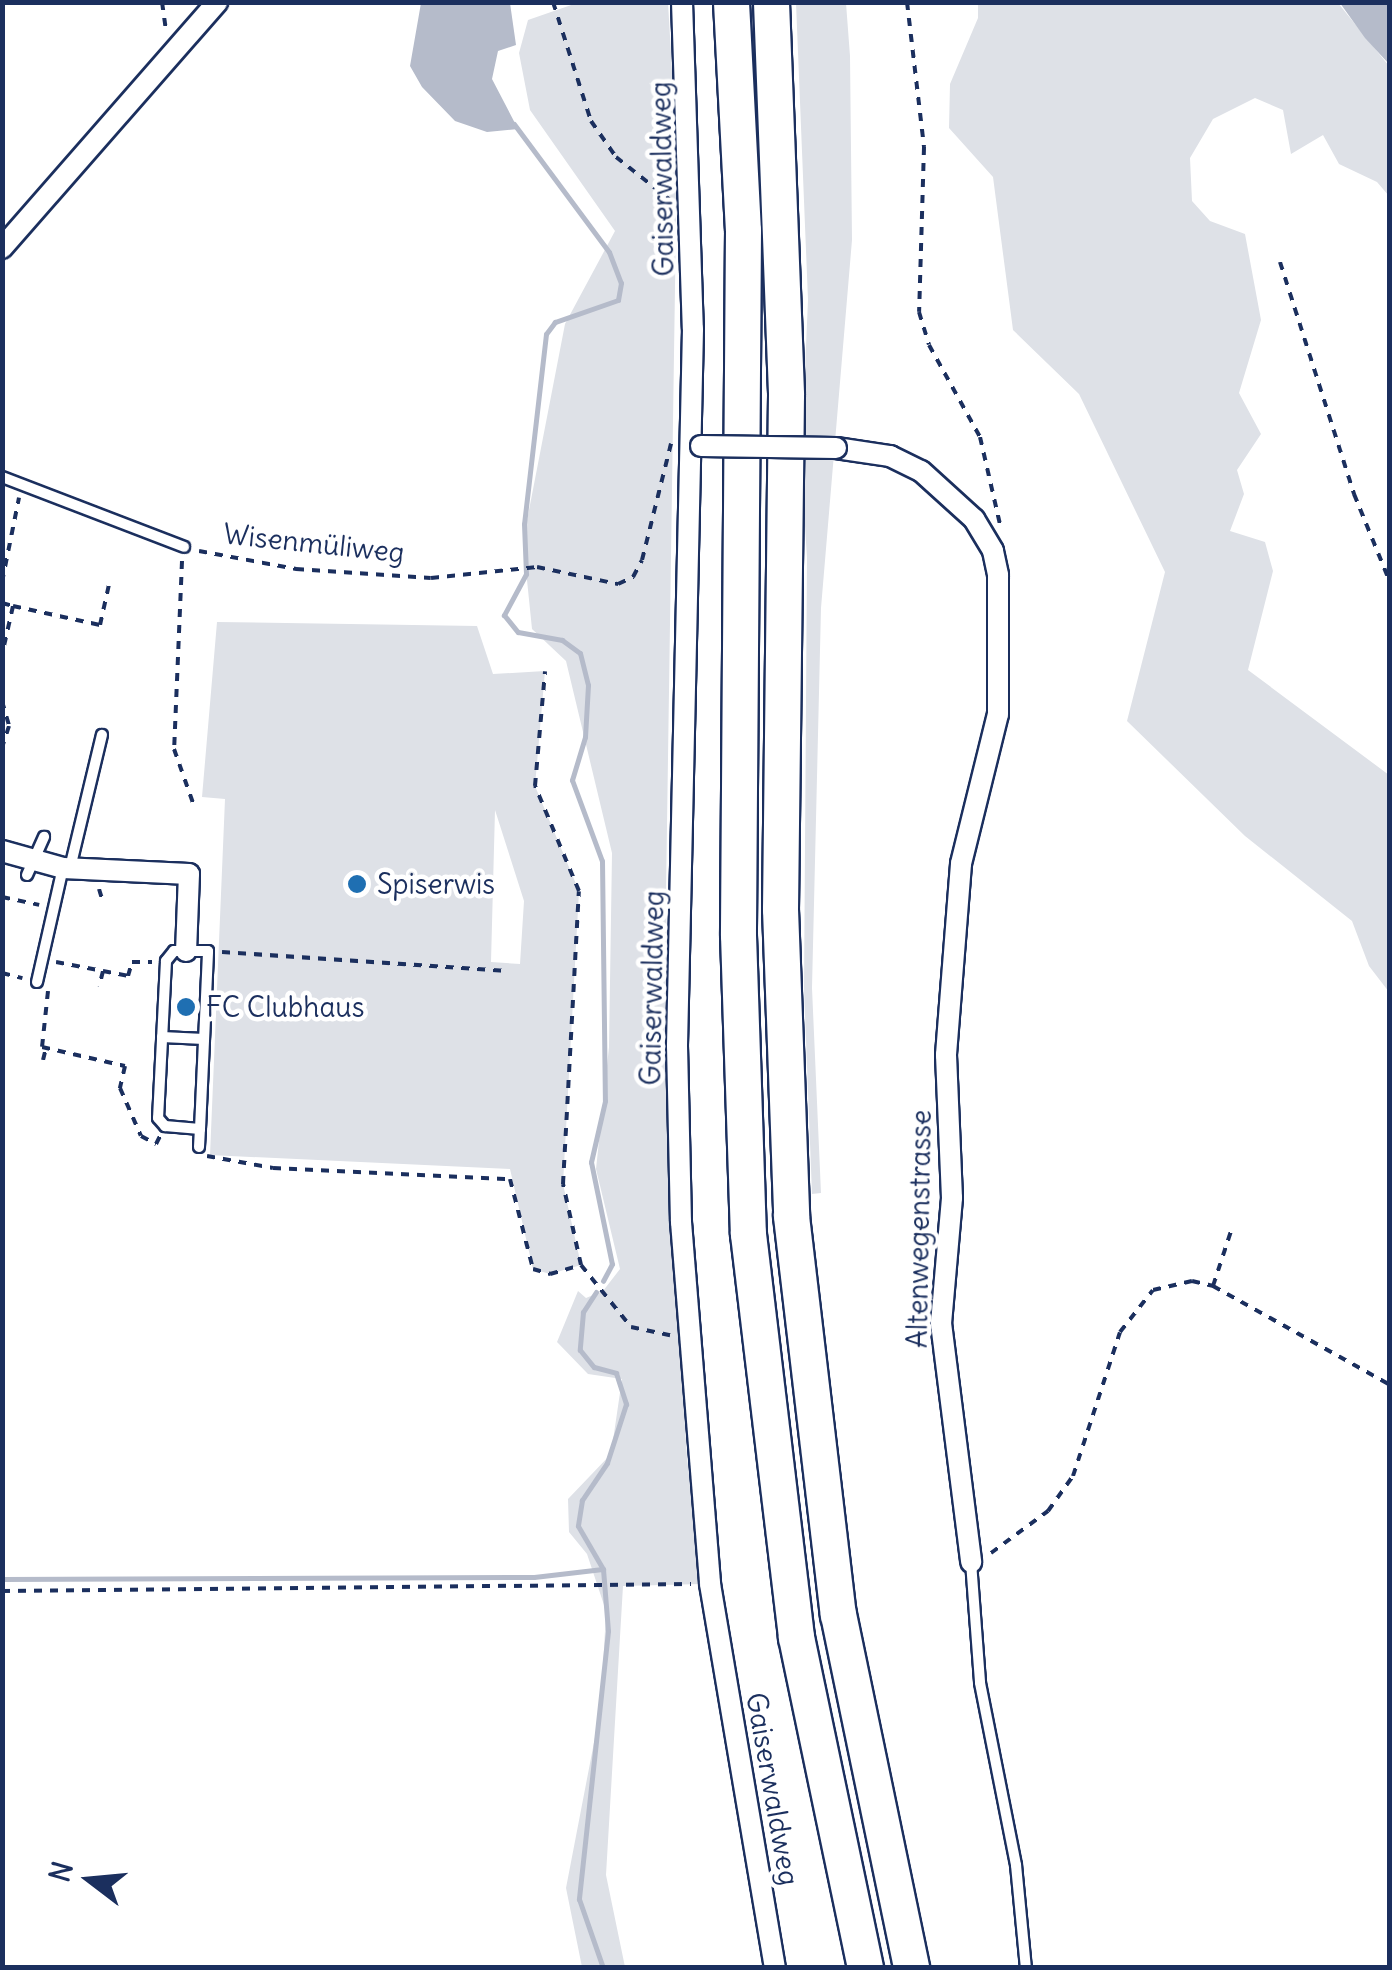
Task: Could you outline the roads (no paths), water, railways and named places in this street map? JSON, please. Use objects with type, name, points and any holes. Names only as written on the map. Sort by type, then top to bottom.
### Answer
[{"type":"highway","points":[[731,2],[744,334],[738,952],[748,1234],[796,1637],[865,1968]]},
{"type":"highway","points":[[771,2],[786,396],[780,909],[791,1216],[838,1614],[911,1968]]},
{"type":"street","points":[[2,248],[217,2]]},
{"type":"street","name":"Gaiserwaldweg","points":[[682,2],[692,207],[694,444],[677,1046],[689,1339],[710,1584],[776,1968]]},
{"type":"street","name":"Altenwegenstrasse","points":[[694,444],[836,448],[890,456],[921,471],[974,520],[994,551],[1000,693],[961,864],[946,1055],[952,1198],[942,1323],[971,1562]]},
{"type":"street","points":[[2,852],[29,868],[189,874],[186,951]]},
{"type":"lane","name":"Wisenmüliweg","points":[[2,477],[184,548]]},
{"type":"lane","points":[[37,982],[102,735]]},
{"type":"lane","points":[[29,868],[44,837]]},
{"type":"lane","points":[[198,1147],[200,1128],[208,950],[174,951],[166,961],[158,1118],[165,1126],[200,1128]]},
{"type":"lane","points":[[162,1037],[204,1039]]},
{"type":"lane","name":"Altenwegenstrasse","points":[[971,1562],[982,1694],[1016,1866],[1026,1968]]},
{"type":"water","points":[[421,3],[510,3],[516,45],[498,51],[492,79],[518,129],[487,132],[455,121],[422,87],[410,66]]},
{"type":"water","points":[[1340,3],[1389,3],[1389,64],[1365,38]]},
{"type":"waterway","points":[[514,124],[609,252],[621,283],[618,300],[555,322],[546,334],[524,524],[526,574],[504,615],[518,632],[562,640],[580,653],[588,685],[585,737],[572,780],[602,861],[605,1101],[591,1162],[612,1264],[603,1281]]},
{"type":"waterway","points":[[596,1292],[583,1312],[580,1350],[594,1367],[616,1373],[626,1404],[607,1463],[582,1500],[578,1526],[603,1569],[608,1631],[579,1899],[603,1968]]},
{"type":"waterway","points":[[2,1579],[534,1577],[603,1569]]},
{"type":"place","name":"Spiserwis","points":[[357,884]]},
{"type":"place","name":"FC Clubhaus","points":[[186,1007]]}]
